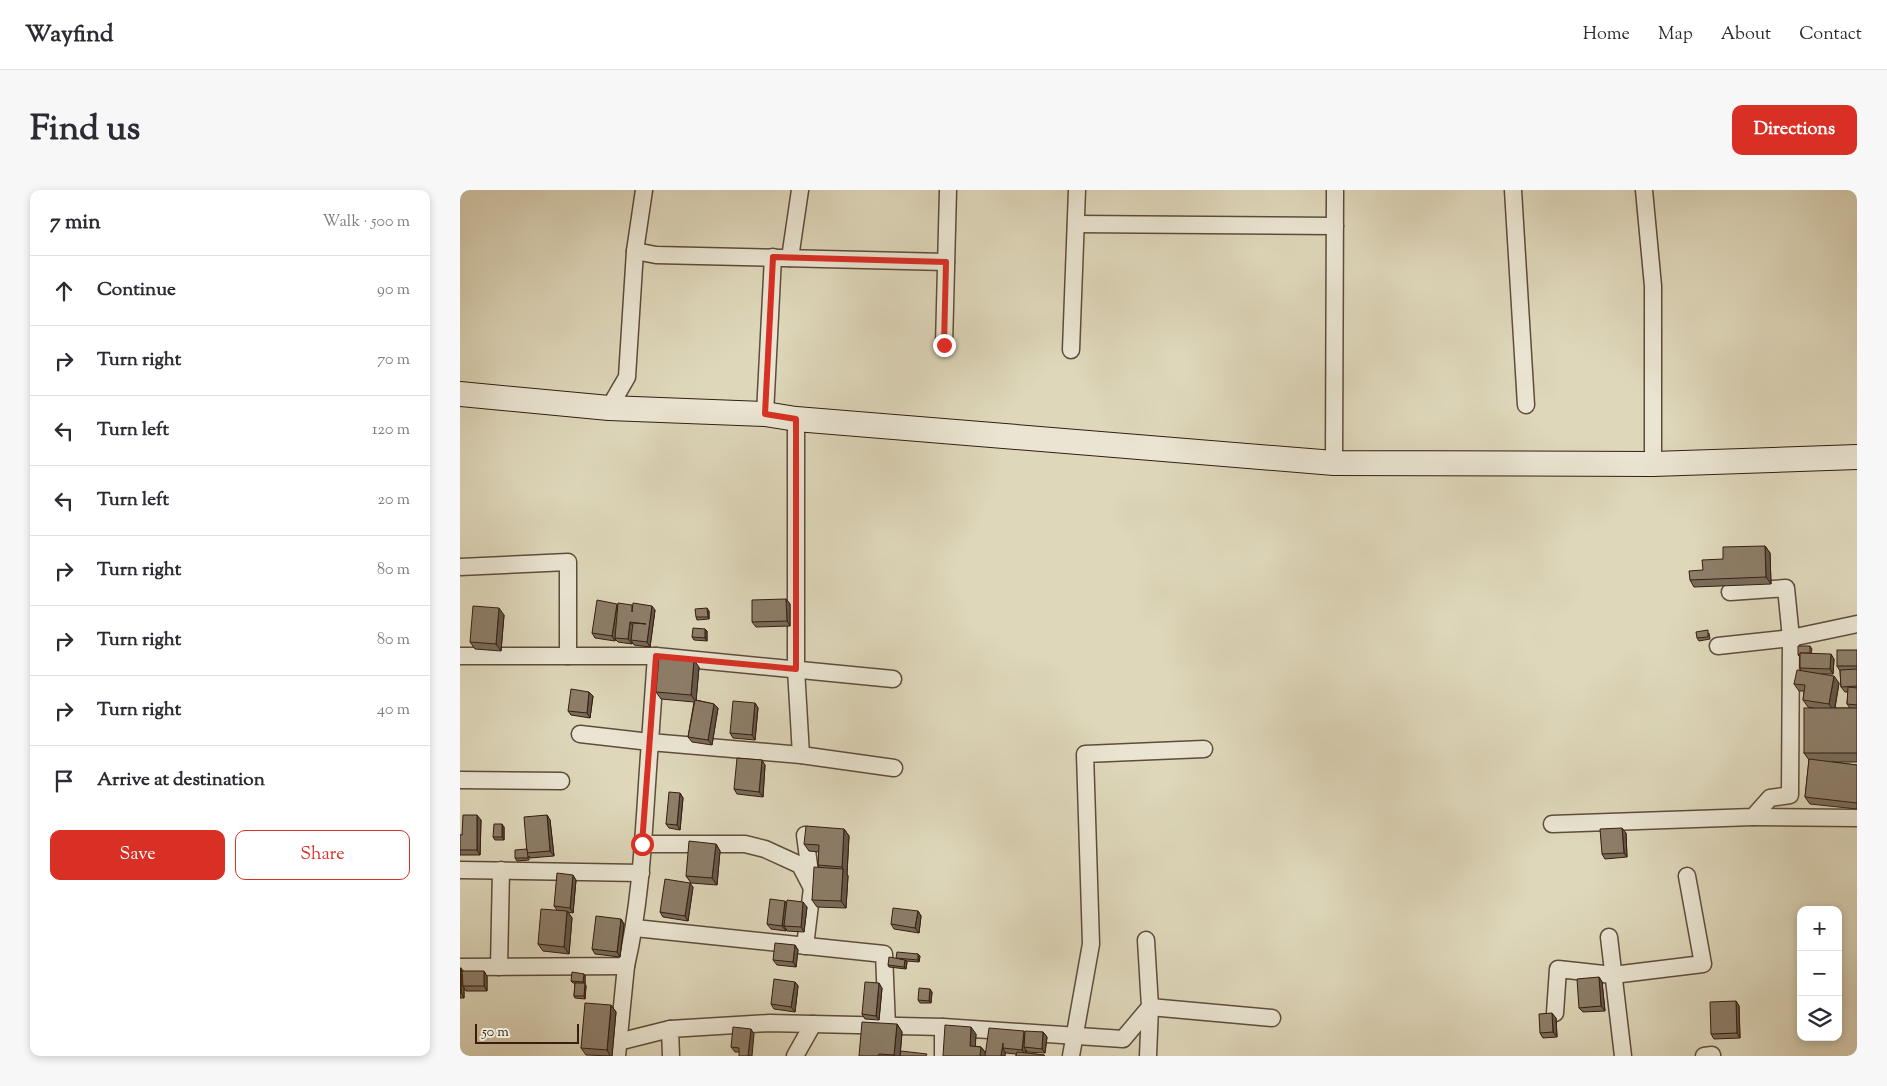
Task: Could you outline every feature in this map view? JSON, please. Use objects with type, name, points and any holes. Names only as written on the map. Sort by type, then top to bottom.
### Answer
[{"type":"street","points":[[609,408],[627,377],[635,251],[644,190]]},
{"type":"street","points":[[790,258],[800,190]]},
{"type":"street","points":[[944,345],[948,190]]},
{"type":"street","points":[[1071,350],[1077,190]]},
{"type":"street","points":[[1334,463],[1335,190]]},
{"type":"street","points":[[1513,190],[1526,405]]},
{"type":"street","points":[[1644,190],[1653,286],[1653,464]]},
{"type":"street","points":[[1076,224],[1335,226]]},
{"type":"street","points":[[635,251],[656,255],[946,262]]},
{"type":"street","points":[[765,414],[773,257]]},
{"type":"street","points":[[460,394],[609,408],[765,414],[796,419],[1334,463],[1653,464],[1857,457]]},
{"type":"street","points":[[796,419],[796,669],[801,755]]},
{"type":"street","points":[[460,567],[568,562],[568,656]]},
{"type":"street","points":[[1730,592],[1786,588],[1791,638],[1790,795],[1770,798],[1753,817]]},
{"type":"street","points":[[1718,646],[1791,638],[1857,624]]},
{"type":"street","points":[[460,656],[656,656],[893,679]]},
{"type":"street","points":[[656,656],[641,872],[635,928],[626,966],[617,1049],[670,1029],[769,1023],[943,1027],[1123,1039],[1150,1007]]},
{"type":"street","points":[[580,734],[801,755],[894,768]]},
{"type":"street","points":[[1070,1056],[1091,944],[1086,754],[1204,749]]},
{"type":"street","points":[[460,780],[561,781]]},
{"type":"street","points":[[1552,824],[1753,817],[1857,818]]},
{"type":"street","points":[[805,835],[812,888],[805,946]]},
{"type":"street","points":[[642,844],[745,844],[765,849],[800,865],[812,888]]},
{"type":"street","points":[[460,870],[641,872]]},
{"type":"street","points":[[500,967],[501,870]]},
{"type":"street","points":[[1555,1013],[1558,969],[1614,975],[1703,964],[1687,876]]},
{"type":"street","points":[[635,928],[884,954],[887,1026]]},
{"type":"street","points":[[1609,937],[1622,1056]]},
{"type":"street","points":[[1146,940],[1150,1007],[1148,1056]]},
{"type":"street","points":[[460,968],[626,966]]},
{"type":"street","points":[[1150,1007],[1272,1018]]},
{"type":"street","points":[[795,1056],[813,1024]]},
{"type":"street","points":[[943,1027],[943,1056]]},
{"type":"street","points":[[670,1029],[671,1056]]},
{"type":"building","points":[[1765,546],[1766,577],[1690,580],[1689,571],[1703,570],[1702,560],[1723,559],[1723,547]]},
{"type":"building","points":[[786,599],[787,621],[752,622],[752,600]]},
{"type":"building","points":[[597,600],[617,604],[612,636],[592,633]]},
{"type":"building","points":[[618,603],[632,605],[632,612],[633,603],[652,606],[647,642],[631,640],[633,623],[646,624],[630,622],[628,639],[615,638]]},
{"type":"building","points":[[473,606],[499,608],[496,644],[470,642]]},
{"type":"building","points":[[707,608],[708,617],[696,617],[695,609]]},
{"type":"building","points":[[693,628],[705,629],[705,638],[692,637]]},
{"type":"building","points":[[1708,630],[1708,637],[1697,638],[1696,632]]},
{"type":"building","points":[[1798,646],[1810,646],[1810,653],[1800,653],[1798,655]]},
{"type":"building","points":[[1837,650],[1857,650],[1857,666],[1837,666]]},
{"type":"building","points":[[1800,653],[1831,654],[1830,669],[1800,668]]},
{"type":"building","points":[[659,657],[694,660],[691,695],[656,692]]},
{"type":"building","points":[[1857,669],[1857,686],[1841,687],[1840,670]]},
{"type":"building","points":[[1797,670],[1834,676],[1829,704],[1803,700],[1805,685],[1794,684]]},
{"type":"building","points":[[1848,687],[1857,688],[1857,705],[1847,704]]},
{"type":"building","points":[[571,689],[589,692],[587,713],[568,711]]},
{"type":"building","points":[[695,700],[714,704],[708,740],[688,737]]},
{"type":"building","points":[[733,701],[755,703],[752,735],[730,733]]},
{"type":"building","points":[[1804,708],[1857,708],[1857,753],[1804,753]]},
{"type":"building","points":[[737,758],[762,760],[759,792],[734,789]]},
{"type":"building","points":[[1809,759],[1857,765],[1857,803],[1805,797]]},
{"type":"building","points":[[669,792],[680,793],[677,825],[666,824]]},
{"type":"building","points":[[463,815],[477,815],[477,850],[460,850]]},
{"type":"building","points":[[547,815],[550,851],[527,853],[524,817]]},
{"type":"building","points":[[494,824],[502,824],[502,837],[493,837]]},
{"type":"building","points":[[806,826],[844,829],[842,867],[818,865],[819,845],[804,844]]},
{"type":"building","points":[[1622,828],[1624,853],[1602,854],[1600,829]]},
{"type":"building","points":[[689,841],[716,844],[712,878],[686,876]]},
{"type":"building","points":[[527,849],[528,858],[515,858],[515,850]]},
{"type":"building","points":[[814,867],[843,869],[841,901],[812,900]]},
{"type":"building","points":[[557,873],[573,875],[570,908],[554,906]]},
{"type":"building","points":[[665,879],[690,883],[685,916],[660,912]]},
{"type":"building","points":[[770,899],[785,901],[782,926],[767,924]]},
{"type":"building","points":[[787,900],[803,902],[801,927],[784,926]]},
{"type":"building","points":[[893,908],[918,911],[915,928],[891,924]]},
{"type":"building","points":[[541,909],[567,911],[564,947],[538,944]]},
{"type":"building","points":[[596,916],[621,919],[617,952],[592,949]]},
{"type":"building","points":[[775,943],[795,945],[793,962],[773,960]]},
{"type":"building","points":[[897,952],[918,954],[918,960],[896,958]]},
{"type":"building","points":[[889,957],[905,960],[904,967],[888,965]]},
{"type":"building","points":[[461,968],[461,993],[460,993]]},
{"type":"building","points":[[462,971],[484,971],[484,986],[463,986]]},
{"type":"building","points":[[572,972],[584,974],[583,982],[571,981]]},
{"type":"building","points":[[1599,977],[1601,1006],[1579,1008],[1577,979]]},
{"type":"building","points":[[774,979],[795,982],[791,1007],[771,1004]]},
{"type":"building","points":[[865,982],[879,983],[876,1016],[862,1014]]},
{"type":"building","points":[[575,983],[585,983],[584,996],[574,996]]},
{"type":"building","points":[[919,988],[930,989],[929,1001],[918,1000]]},
{"type":"building","points":[[1736,1001],[1737,1033],[1711,1034],[1710,1002]]},
{"type":"building","points":[[585,1003],[611,1005],[607,1050],[581,1048]]},
{"type":"building","points":[[1552,1013],[1553,1032],[1540,1033],[1539,1014]]},
{"type":"building","points":[[862,1022],[897,1024],[894,1055],[859,1056]]},
{"type":"building","points":[[945,1025],[971,1027],[970,1046],[981,1047],[980,1056],[943,1056]]},
{"type":"building","points":[[733,1027],[751,1029],[748,1056],[739,1056],[739,1048],[731,1047]]},
{"type":"building","points":[[989,1028],[1024,1031],[1022,1050],[1003,1048],[1003,1043],[1001,1056],[985,1056]]},
{"type":"building","points":[[1025,1031],[1043,1032],[1042,1049],[1024,1047]]},
{"type":"building","points":[[901,1051],[927,1054],[926,1056],[900,1056]]},
{"type":"building","points":[[1017,1052],[1044,1055],[1044,1056],[1016,1056]]},
{"type":"route","points":[[642,844],[656,656],[796,669],[796,419],[765,414],[773,257],[946,262],[944,345]]}]
